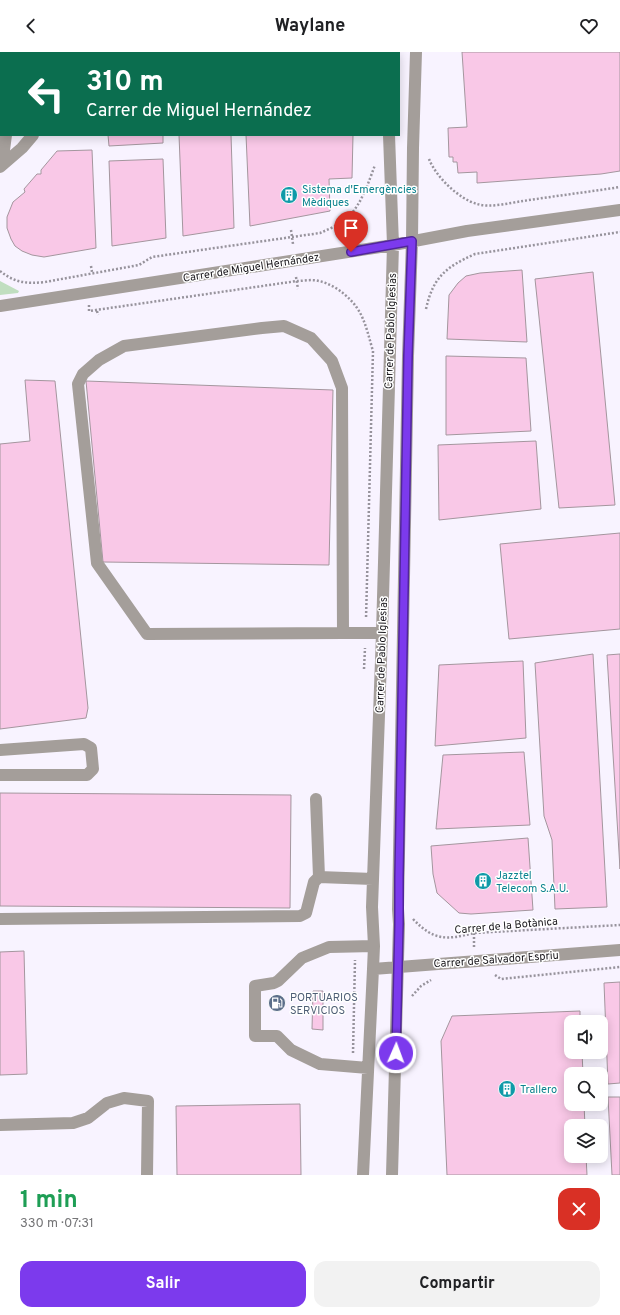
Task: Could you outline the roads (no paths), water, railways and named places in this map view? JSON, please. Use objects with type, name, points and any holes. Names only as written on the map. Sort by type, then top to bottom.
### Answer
[{"type":"street","name":"Carrer de Pablo Iglesias","points":[[392,1175],[398,967],[408,356],[416,52]]},
{"type":"street","points":[[1,166],[6,136]]},
{"type":"street","points":[[1,166],[22,148],[32,136]]},
{"type":"street","name":"Carrer de Pablo Iglesias","points":[[363,1175],[374,946],[372,907],[382,633],[393,245],[389,136]]},
{"type":"street","name":"Carrer de Miguel Hernández","points":[[0,306],[393,245],[467,231],[620,210]]},
{"type":"street","points":[[343,633],[342,388],[332,361],[311,338],[284,326],[124,346],[99,360],[83,374],[78,384],[97,563],[147,634],[382,633]]},
{"type":"street","points":[[0,750],[84,744],[92,748],[94,769],[87,775],[0,776]]},
{"type":"street","points":[[316,799],[319,877]]},
{"type":"street","points":[[0,919],[300,916],[306,913],[314,882],[319,877],[373,879]]},
{"type":"street","points":[[368,1068],[320,1064],[291,1050],[277,1036],[255,1036],[255,986],[278,981],[302,958],[329,947],[374,946]]},
{"type":"street","name":"Carrer de Salvador Espriu","points":[[373,969],[620,950]]},
{"type":"street","points":[[0,1125],[73,1123],[88,1118],[107,1103],[124,1098],[148,1101],[147,1175]]},
{"type":"place","name":"Sistema d'Emergències Mèdiques","points":[[289,195]]},
{"type":"place","name":"Jazztel Telecom S.A.U.","points":[[483,881]]},
{"type":"place","name":"PORTUARIOS SERVICIOS","points":[[277,1003]]},
{"type":"place","name":"Trallero","points":[[507,1089]]}]
